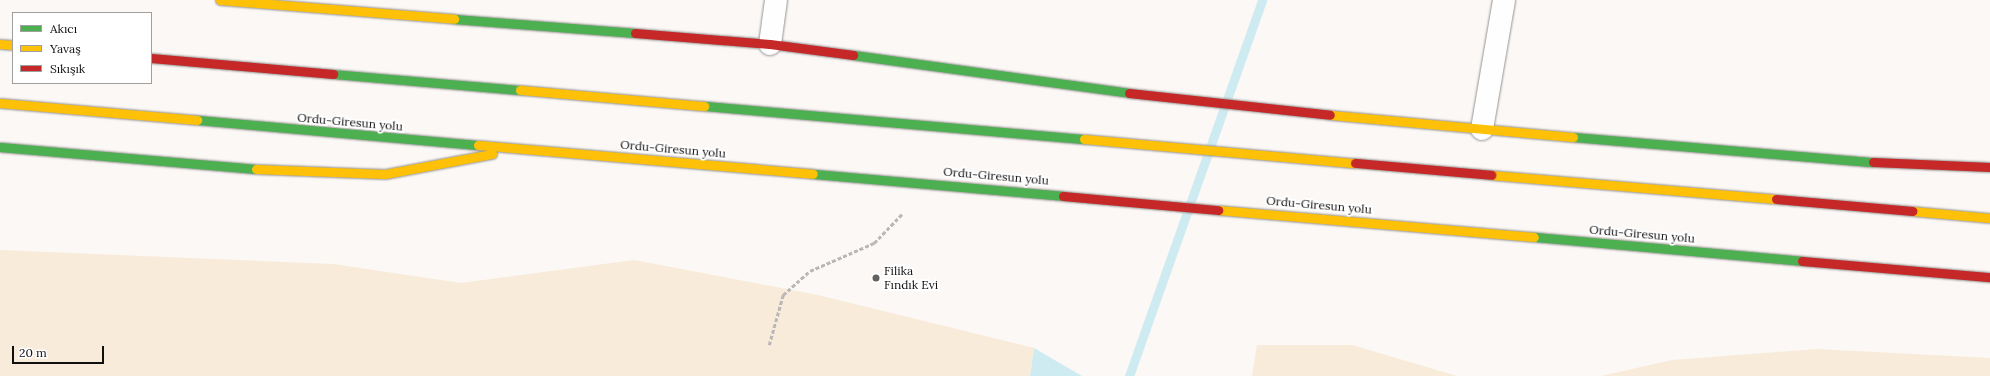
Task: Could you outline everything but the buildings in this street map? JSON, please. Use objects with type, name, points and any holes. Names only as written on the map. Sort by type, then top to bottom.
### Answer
[{"type":"main road","points":[[220,0],[770,44],[1090,88],[1314,114],[1847,161],[1990,167]]},
{"type":"main road","points":[[0,44],[12,46]]},
{"type":"main road","points":[[152,58],[1076,138],[1310,161],[1990,218]]},
{"type":"main road","name":"Ordu-Giresun yolu","points":[[0,103],[518,149],[1035,191],[1990,277]]},
{"type":"main road","points":[[0,148],[291,172],[385,174],[518,149]]},
{"type":"street","points":[[770,44],[776,0]]},
{"type":"street","points":[[1482,129],[1504,0]]},
{"type":"path","points":[[769,344],[783,295],[810,271],[874,243],[902,214]]},
{"type":"sand","points":[[0,250],[333,264],[461,283],[634,260],[818,295],[1034,348],[1030,376],[0,376]]},
{"type":"sand","points":[[1257,345],[1352,345],[1457,376],[1252,376]]},
{"type":"sand","points":[[1817,349],[1990,358],[1990,376],[1601,376],[1672,360]]},
{"type":"water","points":[[1034,348],[1082,376],[1030,376]]},
{"type":"waterway","points":[[1129,376],[1262,0]]},
{"type":"traffic: fast","points":[[454,19],[635,33]]},
{"type":"traffic: fast","points":[[853,55],[1129,93]]},
{"type":"traffic: fast","points":[[333,74],[520,90]]},
{"type":"traffic: fast","points":[[704,106],[1084,139]]},
{"type":"traffic: fast","points":[[197,120],[478,145]]},
{"type":"traffic: fast","points":[[1573,137],[1873,162]]},
{"type":"traffic: fast","points":[[0,147],[256,169]]},
{"type":"traffic: fast","points":[[813,174],[1063,196]]},
{"type":"traffic: fast","points":[[1534,237],[1802,261]]},
{"type":"traffic: slow","points":[[220,0],[454,19]]},
{"type":"traffic: slow","points":[[0,44],[12,45]]},
{"type":"traffic: slow","points":[[520,90],[704,106]]},
{"type":"traffic: slow","points":[[0,103],[197,120]]},
{"type":"traffic: slow","points":[[1330,115],[1573,137]]},
{"type":"traffic: slow","points":[[1084,139],[1355,163]]},
{"type":"traffic: slow","points":[[478,145],[813,174]]},
{"type":"traffic: slow","points":[[256,169],[385,174],[492,154]]},
{"type":"traffic: slow","points":[[1491,175],[1776,199]]},
{"type":"traffic: slow","points":[[1218,210],[1534,237]]},
{"type":"traffic: slow","points":[[1912,211],[1990,218]]},
{"type":"traffic: jam","points":[[635,33],[770,44],[853,55]]},
{"type":"traffic: jam","points":[[152,58],[333,74]]},
{"type":"traffic: jam","points":[[1129,93],[1330,115]]},
{"type":"traffic: jam","points":[[1873,162],[1990,167]]},
{"type":"traffic: jam","points":[[1355,163],[1491,175]]},
{"type":"traffic: jam","points":[[1063,196],[1218,210]]},
{"type":"traffic: jam","points":[[1776,199],[1912,211]]},
{"type":"traffic: jam","points":[[1802,261],[1990,277]]},
{"type":"place","name":"Filika Fındık Evi","points":[[876,278]]}]
